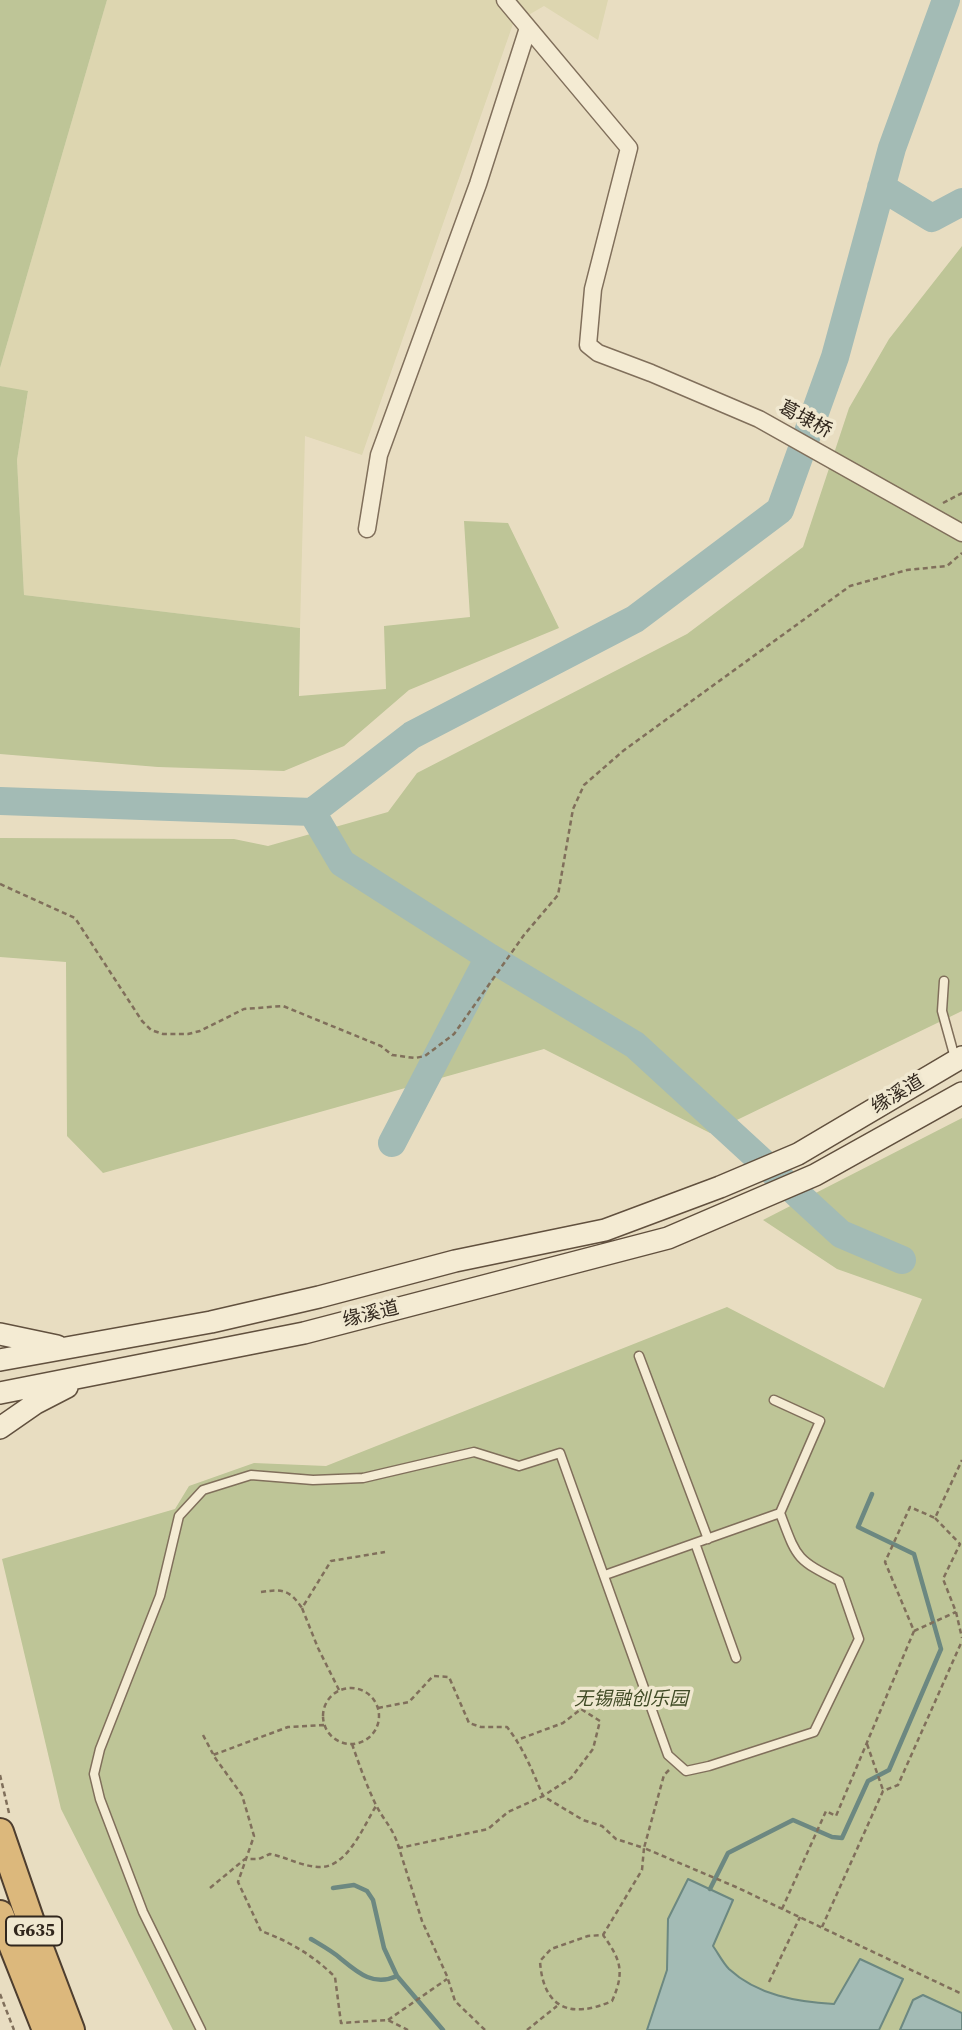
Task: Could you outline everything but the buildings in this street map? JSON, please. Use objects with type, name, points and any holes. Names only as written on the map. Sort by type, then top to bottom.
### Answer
[{"type":"highway","name":"G635","points":[[0,1832],[71,2030]]},
{"type":"highway","name":"G635","points":[[0,1914],[46,2030]]},
{"type":"main road","name":"缘溪道","points":[[0,1360],[211,1322],[455,1261],[605,1230],[720,1187],[798,1154],[959,1059]]},
{"type":"main road","name":"缘溪道","points":[[0,1393],[304,1333],[668,1238],[815,1175],[962,1093]]},
{"type":"main road","points":[[0,1334],[72,1349]]},
{"type":"main road","points":[[0,1428],[36,1403],[87,1377]]},
{"type":"street","points":[[367,529],[379,455],[478,184],[528,28],[505,0]]},
{"type":"street","name":"葛埭桥","points":[[528,28],[629,148],[593,289],[588,345],[598,353],[759,419],[962,533]]},
{"type":"lane","points":[[944,981],[942,1011],[959,1059]]},
{"type":"lane","points":[[639,1356],[708,1539]]},
{"type":"lane","points":[[201,2030],[143,1912],[100,1799],[94,1774],[100,1749],[160,1595],[179,1516],[203,1490],[251,1475],[313,1480],[363,1478],[474,1452],[519,1466],[560,1453],[668,1755],[686,1771],[814,1732],[859,1639],[839,1581],[806,1565],[794,1552],[780,1513],[820,1421],[774,1400]]},
{"type":"lane","points":[[605,1575],[780,1513]]},
{"type":"lane","points":[[695,1543],[736,1658]]},
{"type":"path","points":[[924,511],[962,493]]},
{"type":"path","points":[[0,884],[75,918],[142,1021],[151,1030],[163,1034],[188,1034],[200,1031],[244,1009],[283,1006],[382,1046],[392,1055],[402,1058],[425,1056],[454,1034],[524,935],[558,895],[573,809],[584,785],[622,751],[850,586],[907,570],[947,566],[962,553]]},
{"type":"path","points":[[935,1518],[962,1460]]},
{"type":"path","points":[[882,1788],[898,1785],[962,1640],[956,1612],[943,1579],[960,1544],[935,1518],[910,1507],[885,1562],[914,1631]]},
{"type":"path","points":[[302,1608],[331,1560],[385,1552]]},
{"type":"path","points":[[261,1592],[279,1590],[294,1596],[339,1690]]},
{"type":"path","points":[[782,1909],[823,1816],[826,1811],[836,1816],[914,1631],[956,1612]]},
{"type":"path","points":[[378,1708],[409,1702],[433,1676],[449,1677],[470,1723],[481,1727],[507,1727],[524,1748],[543,1796],[583,1819],[602,1826],[617,1839],[736,1887],[962,1994]]},
{"type":"path","points":[[355,1687],[364,1690],[372,1696],[378,1708],[379,1722],[375,1731],[362,1742],[352,1744],[335,1739],[324,1725],[324,1706],[339,1690],[355,1687]]},
{"type":"path","points":[[399,1848],[488,1829],[508,1812],[543,1796],[571,1778],[593,1749],[600,1721],[581,1709],[563,1723],[517,1740]]},
{"type":"path","points":[[213,1755],[288,1727],[324,1725]]},
{"type":"path","points":[[203,1735],[213,1755],[242,1795],[254,1836],[238,1882],[261,1931],[304,1952],[335,1977],[341,2022],[388,2020],[408,2030]]},
{"type":"path","points":[[352,1744],[376,1806],[393,1829],[422,1921],[455,2001],[485,2030]]},
{"type":"path","points":[[822,1927],[882,1788],[866,1744]]},
{"type":"path","points":[[603,1935],[642,1870],[644,1848],[664,1775],[676,1762]]},
{"type":"path","points":[[209,1888],[245,1859],[258,1859],[270,1854],[320,1867],[336,1862],[348,1852],[376,1806]]},
{"type":"path","points":[[769,1982],[800,1917]]},
{"type":"path","points":[[603,1935],[620,1964],[620,1984],[612,2001],[594,2009],[583,2010],[572,2010],[558,2005],[541,1982],[540,1961],[551,1949],[588,1936],[603,1935]]},
{"type":"path","points":[[388,2020],[447,1979]]},
{"type":"path","points":[[0,1994],[14,2030]]},
{"type":"path","points":[[527,2030],[558,2005]]},
{"type":"shaded area","points":[[107,0],[608,0],[598,40],[544,6],[513,24],[362,455],[305,436],[300,628],[24,595],[17,460],[28,392],[0,386],[0,368]]},
{"type":"green space","points":[[0,0],[107,0],[0,368]]},
{"type":"green space","points":[[962,246],[962,1011],[710,1133],[544,1049],[103,1173],[67,1136],[66,962],[0,957],[0,838],[234,839],[268,846],[388,812],[417,773],[687,634],[803,547],[849,408],[889,339]]},
{"type":"green space","points":[[0,386],[28,391],[17,460],[24,595],[300,628],[299,696],[386,689],[384,626],[470,617],[464,521],[508,523],[559,628],[409,690],[344,746],[284,771],[158,767],[0,754]]},
{"type":"green space","name":"无锡融创乐园","points":[[962,1118],[962,2030],[173,2030],[61,1809],[2,1559],[175,1509],[189,1486],[254,1463],[326,1466],[727,1307],[884,1388],[922,1299],[837,1269],[763,1220]]},
{"type":"water","points":[[688,1879],[733,1900],[713,1946],[729,1969],[752,1985],[778,1996],[834,2004],[860,1959],[903,1979],[879,2030],[647,2030],[667,1970],[668,1919]]},
{"type":"water","points":[[923,1995],[962,2013],[962,2030],[900,2030],[913,2000]]},
{"type":"waterway","points":[[902,1260],[841,1234],[635,1045],[489,957],[342,863],[312,812],[412,735],[635,619],[780,510],[835,357],[892,148],[946,0]]},
{"type":"waterway","points":[[881,187],[932,218],[962,202]]},
{"type":"waterway","points":[[0,801],[312,812]]},
{"type":"waterway","points":[[392,1143],[489,957]]},
{"type":"waterway","points":[[710,1889],[728,1853],[793,1820],[832,1837],[842,1838],[868,1781],[889,1770],[941,1649],[914,1554],[858,1527],[872,1494]]},
{"type":"waterway","points":[[333,1888],[354,1885],[367,1891],[373,1900],[384,1948],[397,1976]]},
{"type":"waterway","points":[[311,1939],[366,1976],[380,1980],[397,1976],[443,2030]]}]
